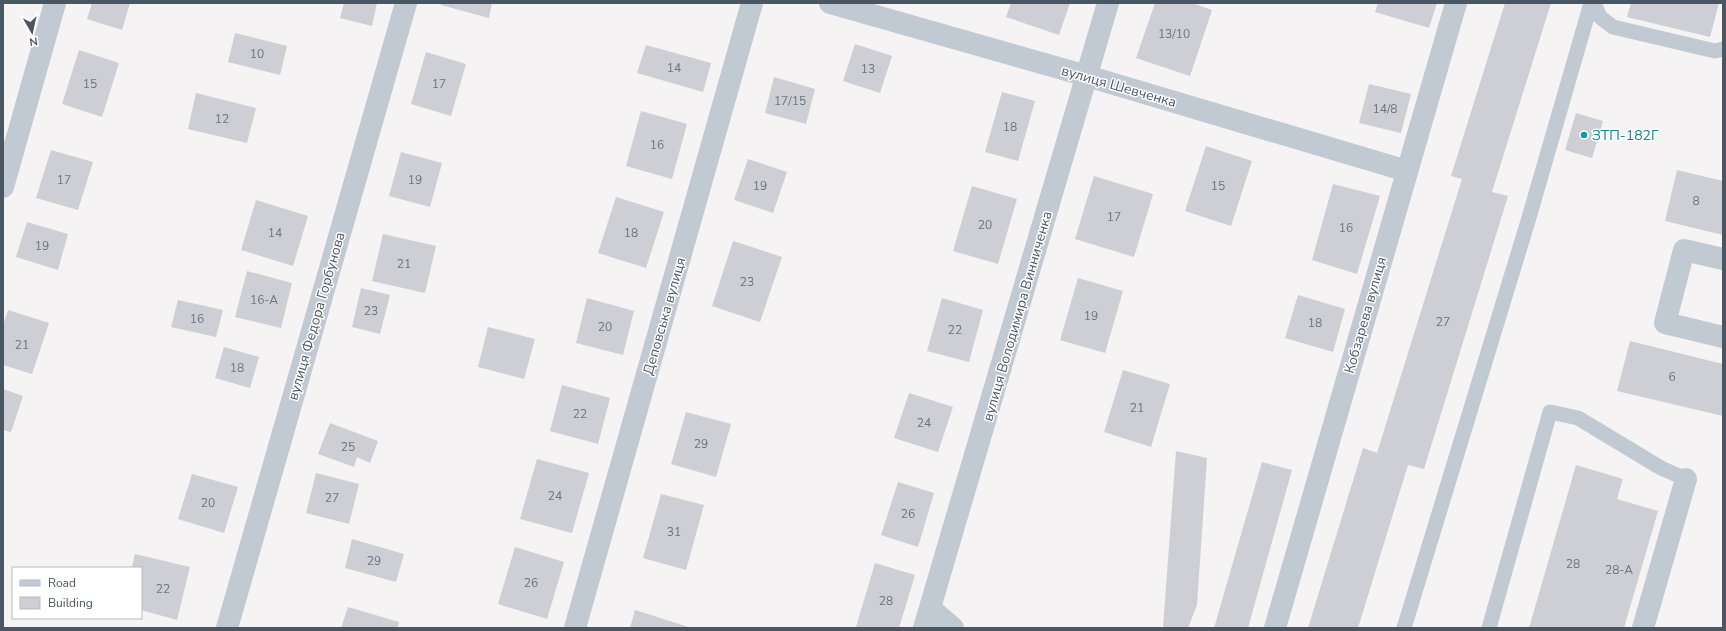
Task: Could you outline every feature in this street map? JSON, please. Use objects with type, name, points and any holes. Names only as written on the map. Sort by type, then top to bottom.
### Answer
[{"type":"street","points":[[3,187],[55,3]]},
{"type":"street","name":"вулиця Федора Горбунова","points":[[227,628],[406,3]]},
{"type":"street","name":"Деповська вулиця","points":[[575,628],[752,3]]},
{"type":"street","name":"вулиця Шевченка","points":[[830,3],[1087,76],[1407,171]]},
{"type":"street","name":"вулиця Володимира Винниченка","points":[[927,618],[1108,3]]},
{"type":"street","name":"Кобзарева вулиця","points":[[1276,628],[1456,3]]},
{"type":"street","points":[[1723,259],[1684,250],[1665,323],[1723,337]]},
{"type":"street","points":[[1643,628],[1686,479]]},
{"type":"street","points":[[927,618],[952,628]]},
{"type":"lane","points":[[1592,3],[1600,17],[1613,27],[1715,52],[1723,49]]},
{"type":"lane","points":[[1404,628],[1528,221],[1592,3]]},
{"type":"lane","points":[[1489,628],[1550,412],[1578,418],[1661,468],[1686,479]]},
{"type":"building","points":[[92,3],[130,3],[122,30],[87,19]]},
{"type":"building","points":[[344,3],[377,3],[372,26],[340,18]]},
{"type":"building","points":[[442,3],[492,3],[489,18],[441,5]]},
{"type":"building","points":[[1011,3],[1070,3],[1059,35],[1006,17]]},
{"type":"building","points":[[1155,3],[1192,3],[1212,10],[1190,76],[1136,58]]},
{"type":"building","points":[[1378,3],[1437,3],[1429,28],[1375,12]]},
{"type":"building","points":[[1505,3],[1551,3],[1492,192],[1508,196],[1424,469],[1408,465],[1358,628],[1308,628],[1363,448],[1377,453],[1462,179],[1451,176]]},
{"type":"building","points":[[1631,3],[1719,3],[1710,37],[1627,17]]},
{"type":"building","points":[[235,33],[287,46],[280,75],[228,62]]},
{"type":"building","points":[[855,44],[892,56],[880,93],[843,81]]},
{"type":"building","points":[[646,45],[711,63],[703,92],[637,73]]},
{"type":"building","points":[[79,50],[119,63],[102,117],[62,104]]},
{"type":"building","points":[[426,52],[466,64],[451,116],[411,104]]},
{"type":"building","points":[[774,77],[815,89],[806,124],[765,113]]},
{"type":"building","points":[[1369,84],[1411,94],[1401,133],[1359,123]]},
{"type":"building","points":[[1002,92],[1035,101],[1018,161],[985,152]]},
{"type":"building","points":[[196,93],[256,108],[247,143],[188,129]]},
{"type":"building","points":[[641,111],[687,124],[672,179],[626,166]]},
{"type":"building","name":"ЗТП-182Г","points":[[1576,113],[1603,121],[1592,158],[1565,150]]},
{"type":"building","points":[[1206,146],[1252,161],[1231,226],[1185,211]]},
{"type":"building","points":[[51,150],[93,162],[78,210],[36,198]]},
{"type":"building","points":[[401,152],[442,163],[430,207],[389,196]]},
{"type":"building","points":[[748,159],[787,172],[773,213],[734,200]]},
{"type":"building","points":[[1677,170],[1723,181],[1723,235],[1665,221]]},
{"type":"building","points":[[1094,176],[1153,194],[1134,257],[1075,239]]},
{"type":"building","points":[[1333,184],[1380,196],[1357,274],[1312,260]]},
{"type":"building","points":[[972,186],[1017,199],[998,264],[953,251]]},
{"type":"building","points":[[616,197],[664,212],[646,268],[598,253]]},
{"type":"building","points":[[256,200],[308,216],[293,266],[241,250]]},
{"type":"building","points":[[27,222],[68,234],[58,270],[16,257]]},
{"type":"building","points":[[383,234],[436,246],[425,293],[372,281]]},
{"type":"building","points":[[733,241],[782,257],[760,322],[712,306]]},
{"type":"building","points":[[247,271],[292,283],[281,328],[235,317]]},
{"type":"building","points":[[1078,278],[1123,291],[1105,353],[1060,340]]},
{"type":"building","points":[[361,288],[390,295],[380,334],[352,327]]},
{"type":"building","points":[[1298,295],[1345,309],[1333,352],[1285,338]]},
{"type":"building","points":[[587,298],[634,311],[623,355],[576,343]]},
{"type":"building","points":[[942,298],[983,310],[969,362],[927,351]]},
{"type":"building","points":[[178,300],[223,310],[216,337],[171,327]]},
{"type":"building","points":[[8,310],[49,323],[32,374],[3,365],[3,326]]},
{"type":"building","points":[[488,327],[535,339],[524,379],[478,367]]},
{"type":"building","points":[[1630,341],[1723,364],[1723,416],[1617,391]]},
{"type":"building","points":[[224,347],[259,357],[250,388],[215,378]]},
{"type":"building","points":[[1123,370],[1170,384],[1151,447],[1104,432]]},
{"type":"building","points":[[562,385],[610,398],[598,444],[550,431]]},
{"type":"building","points":[[3,389],[23,396],[11,432],[3,430]]},
{"type":"building","points":[[909,393],[953,407],[938,452],[894,438]]},
{"type":"building","points":[[686,412],[731,424],[716,477],[671,464]]},
{"type":"building","points":[[330,423],[378,441],[370,463],[357,457],[354,467],[318,454]]},
{"type":"building","points":[[1176,451],[1207,458],[1197,605],[1188,628],[1163,628]]},
{"type":"building","points":[[537,459],[589,473],[572,533],[520,519]]},
{"type":"building","points":[[1262,462],[1292,470],[1248,628],[1214,628]]},
{"type":"building","points":[[1576,465],[1623,479],[1617,499],[1658,511],[1624,628],[1529,628]]},
{"type":"building","points":[[316,473],[359,484],[349,524],[306,513]]},
{"type":"building","points":[[192,474],[238,487],[224,533],[178,519]]},
{"type":"building","points":[[898,482],[934,493],[918,547],[881,535]]},
{"type":"building","points":[[661,494],[704,505],[686,570],[643,558]]},
{"type":"building","points":[[352,539],[404,554],[396,582],[345,568]]},
{"type":"building","points":[[515,547],[564,562],[547,619],[498,604]]},
{"type":"building","points":[[135,554],[190,567],[177,620],[142,610],[142,567],[132,567]]},
{"type":"building","points":[[875,563],[915,575],[899,628],[856,627]]},
{"type":"building","points":[[348,607],[399,622],[398,628],[341,628]]},
{"type":"building","points":[[635,610],[692,628],[630,628]]},
{"type":"place","name":"ЗТП-182Г","points":[[1584,135]]}]
